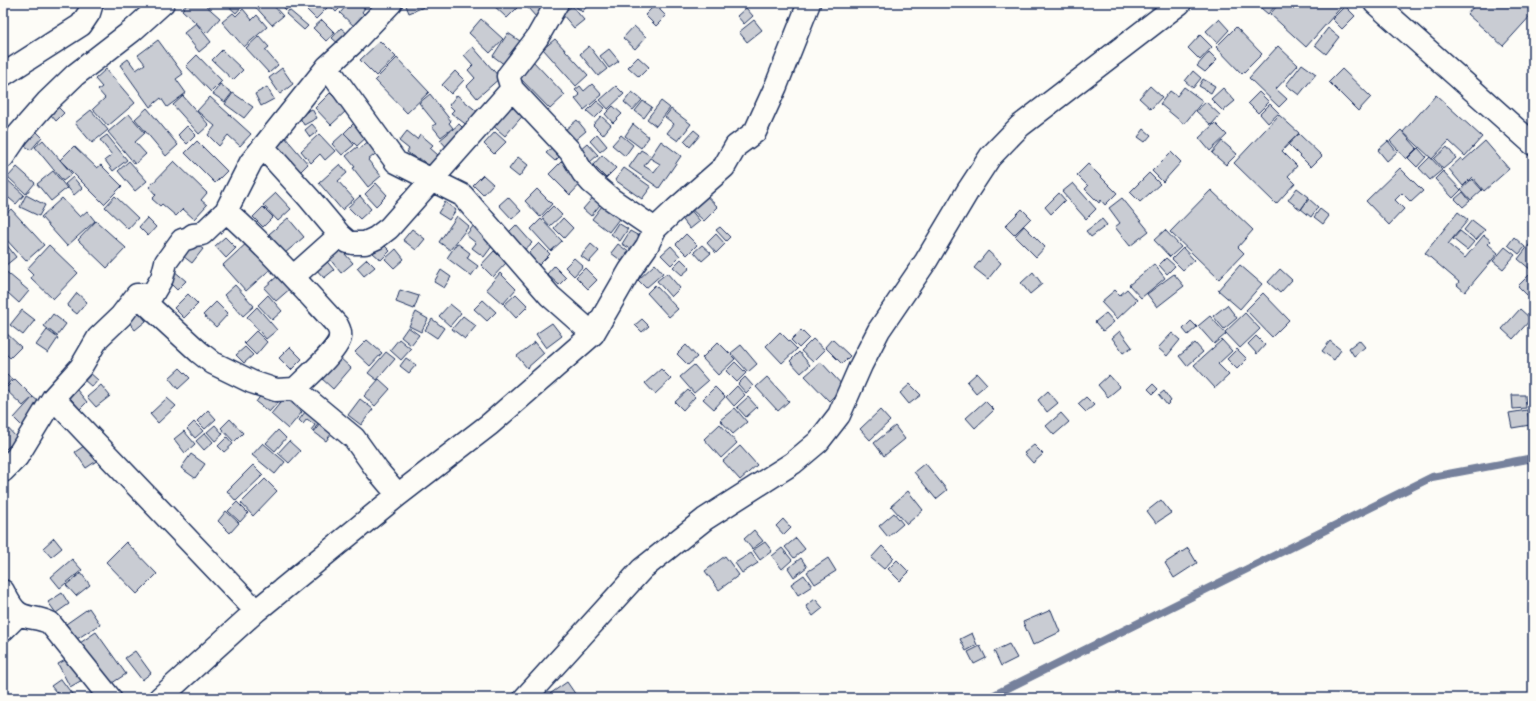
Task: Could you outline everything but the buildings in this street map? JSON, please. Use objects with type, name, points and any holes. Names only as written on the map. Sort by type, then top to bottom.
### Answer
[{"type":"street","points":[[3,75],[81,25],[89,13],[92,3]]},
{"type":"street","points":[[3,157],[18,135],[47,102],[75,75],[132,31],[164,3]]},
{"type":"street","points":[[137,295],[152,295],[162,278],[166,262],[182,240],[189,238],[192,235],[202,234],[226,211],[251,162],[327,67],[352,44],[391,3]]},
{"type":"street","points":[[557,3],[537,38],[508,76],[512,89],[570,151],[583,173],[591,182],[611,199],[655,229]]},
{"type":"street","points":[[160,698],[256,611],[398,495],[490,424],[563,362],[593,334],[630,270],[647,246],[655,229],[724,166],[736,146],[755,132],[776,86],[809,3]]},
{"type":"street","points":[[525,698],[642,569],[706,519],[793,463],[818,442],[839,415],[861,365],[879,330],[926,261],[990,157],[1020,126],[1180,3]]},
{"type":"street","points":[[1375,3],[1533,144]]},
{"type":"street","points":[[327,67],[396,162],[462,195],[550,296],[593,334]]},
{"type":"street","points":[[263,147],[340,235],[348,242],[364,243],[376,238],[389,228],[512,89]]},
{"type":"street","points":[[137,295],[199,352],[214,363],[242,378],[276,390],[295,389],[335,348],[341,338],[340,332],[337,325],[293,277],[244,227],[226,211]]},
{"type":"street","points":[[293,277],[340,235]]},
{"type":"street","points":[[3,471],[17,457],[53,398],[81,367],[98,338],[121,316],[137,295]]},
{"type":"street","points":[[295,389],[354,438],[377,470],[398,495]]},
{"type":"street","points":[[53,398],[256,611]]},
{"type":"street","points":[[3,591],[19,614],[43,619],[50,623],[110,698]]},
{"type":"street","points":[[3,630],[19,614]]},
{"type":"waterway","points":[[988,698],[1432,477],[1533,458]]}]
